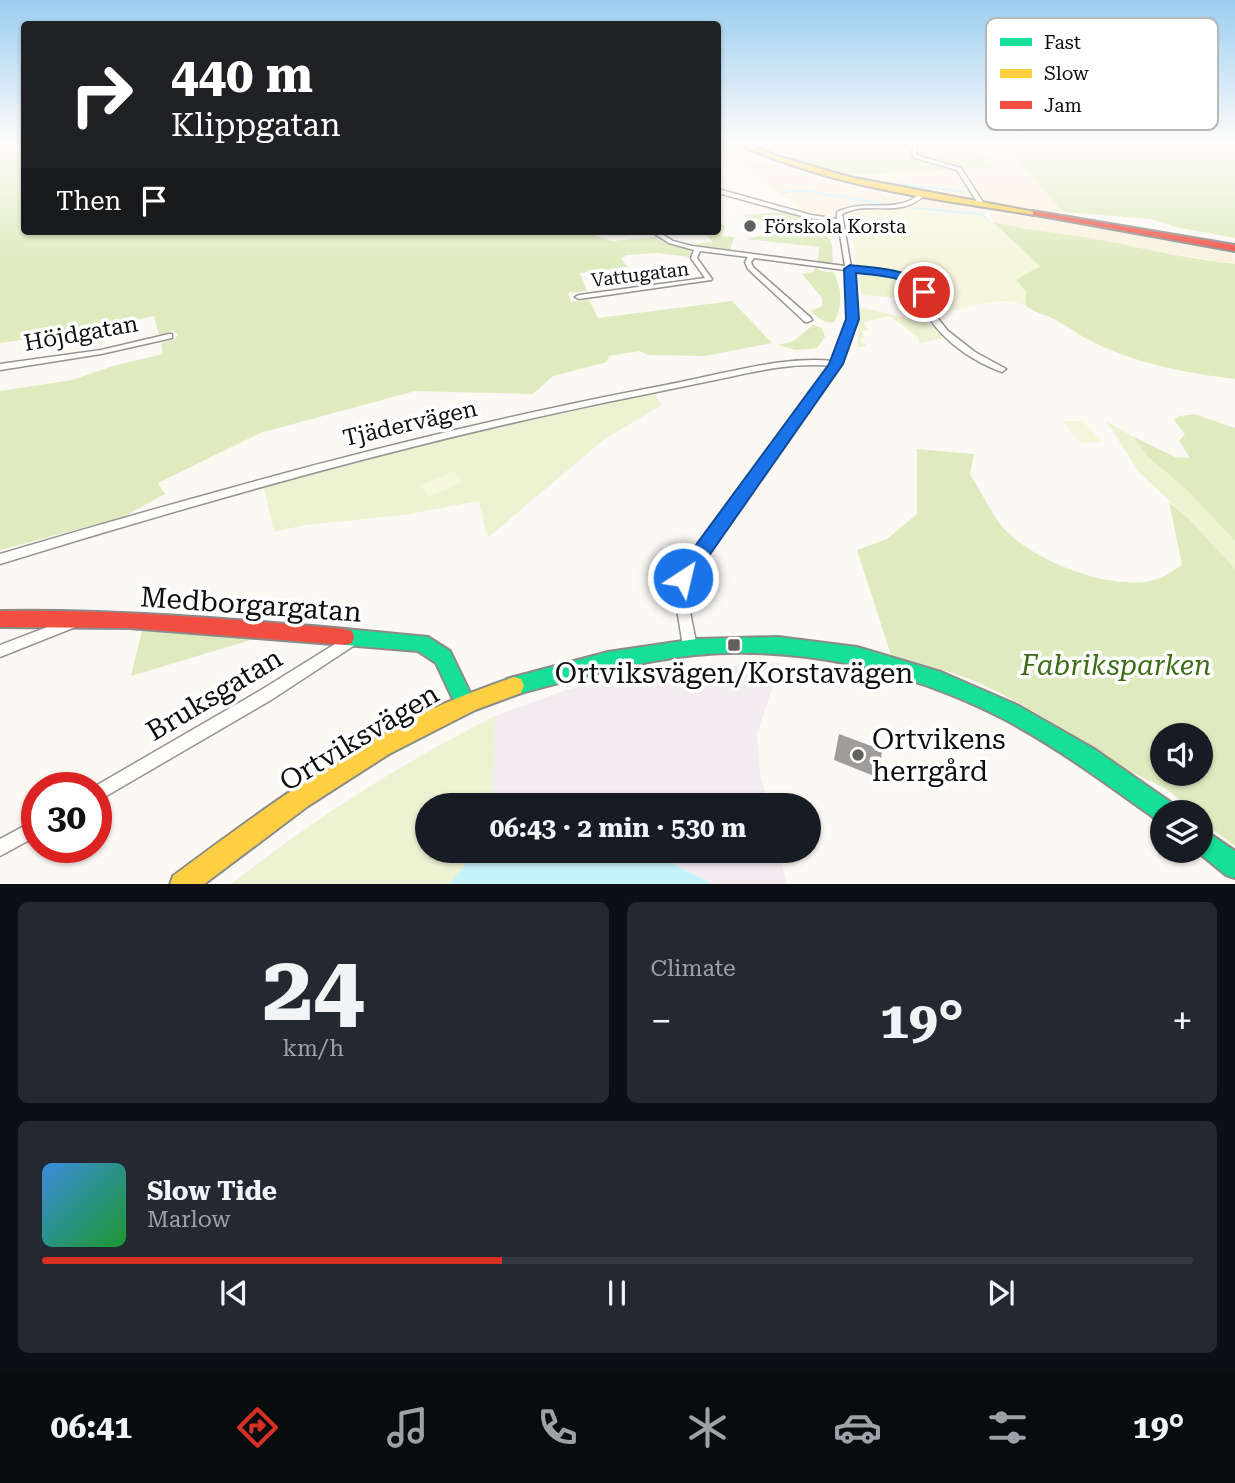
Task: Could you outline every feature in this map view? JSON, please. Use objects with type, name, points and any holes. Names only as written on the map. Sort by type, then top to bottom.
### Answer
[{"type":"street","points":[[874,183],[1235,248]]},
{"type":"street","points":[[968,183],[981,204]]},
{"type":"street","points":[[721,192],[811,217],[840,221]]},
{"type":"street","points":[[690,647],[682,602],[683,578],[836,364],[852,319],[850,269],[839,213],[844,210],[902,206],[914,202],[923,194]]},
{"type":"street","points":[[660,235],[671,242],[698,249],[906,277],[918,283],[932,316],[942,329],[970,351],[1002,369]]},
{"type":"street","name":"Vattugatan","points":[[579,297],[709,279],[694,258],[698,249]]},
{"type":"street","points":[[752,256],[748,265],[750,268],[808,320]]},
{"type":"street","name":"Höjdgatan","points":[[0,367],[101,352],[169,336]]},
{"type":"street","name":"Tjädervägen","points":[[0,559],[264,481],[386,450],[628,394],[746,372],[809,363],[836,364]]},
{"type":"street","points":[[0,651],[86,618]]},
{"type":"street","name":"Medborgargatan","points":[[0,619],[86,618],[231,625],[406,640],[429,646],[443,657],[465,703]]},
{"type":"street","name":"Bruksgatan","points":[[112,785],[266,695],[356,637]]},
{"type":"street","name":"Ortviksvägen","points":[[182,884],[330,778],[386,743],[465,703],[567,667],[638,653],[690,647],[788,645],[870,658],[935,677],[1036,723],[1095,760],[1150,801]]},
{"type":"street","points":[[0,848],[21,836]]},
{"type":"street","points":[[1213,849],[1235,866]]},
{"type":"shaded area","points":[[766,183],[838,183],[909,199],[885,204],[841,206],[833,210],[831,218],[811,216]]},
{"type":"shaded area","points":[[887,183],[1038,183],[1063,212],[991,203]]},
{"type":"shaded area","points":[[928,199],[982,207],[986,217],[942,214],[909,207]]},
{"type":"shaded area","points":[[993,209],[1233,251],[1235,264],[1019,228],[993,222],[989,211]]},
{"type":"shaded area","points":[[781,663],[757,734],[760,772],[765,793],[492,793],[495,716],[569,689],[668,670]]},
{"type":"shaded area","points":[[672,863],[782,863],[787,884],[712,884]]},
{"type":"green space","points":[[0,183],[21,183],[21,235],[596,235],[612,241],[656,237],[687,249],[691,253],[689,257],[657,253],[626,255],[621,259],[628,267],[580,273],[587,291],[568,293],[571,302],[589,300],[598,318],[732,301],[772,343],[705,356],[648,355],[640,351],[609,356],[607,362],[553,376],[533,394],[415,391],[260,433],[158,483],[165,494],[123,517],[0,550],[0,391],[72,380],[113,366],[163,354],[161,343],[173,340],[178,335],[173,331],[159,335],[154,316],[80,332],[0,343]]},
{"type":"green space","points":[[1038,183],[1235,183],[1235,238],[1180,228],[1150,219],[1063,212]]},
{"type":"green space","points":[[909,207],[942,214],[986,217],[993,222],[1040,266],[1016,280],[1026,291],[1025,305],[991,302],[935,313],[927,286],[919,281],[858,267],[846,212]]},
{"type":"green space","points":[[786,212],[830,224],[827,234],[832,245],[833,262],[818,263],[819,247],[745,239],[769,234],[776,227],[773,223],[741,215]]},
{"type":"green space","points":[[993,222],[1235,264],[1235,379],[1178,370],[1122,355],[1028,308],[1025,305],[1026,291],[1015,280],[1040,266]]},
{"type":"green space","points":[[721,224],[725,225],[722,236],[735,237],[729,251],[688,245],[713,242],[707,235],[721,235]]},
{"type":"green space","points":[[816,267],[821,271],[833,272],[838,284],[840,303],[834,322],[824,321],[811,311],[822,306],[822,298],[802,274],[813,272]]},
{"type":"green space","points":[[867,275],[900,279],[917,287],[918,299],[862,295],[858,277]]},
{"type":"green space","points":[[860,307],[930,324],[944,338],[919,343],[919,338],[890,316],[863,322],[868,330],[862,331],[864,338],[860,340],[867,346],[857,347]]},
{"type":"green space","points":[[813,325],[822,328],[825,337],[817,348],[796,350],[778,345],[794,341]]},
{"type":"green space","points":[[654,393],[662,405],[603,440],[489,537],[479,501],[403,515],[305,525],[274,532],[263,484]]},
{"type":"green space","points":[[1194,414],[1235,428],[1235,541],[1184,487],[1149,458],[1132,436],[1175,457],[1190,458],[1179,441],[1185,434],[1174,420],[1180,416]]},
{"type":"green space","points":[[1062,421],[1082,421],[1102,442],[1081,443]]},
{"type":"green space","points":[[1106,421],[1132,436],[1149,458],[1184,487],[1235,541],[1235,569],[1189,519],[1139,472]]},
{"type":"green space","name":"Fabriksparken","points":[[917,449],[974,454],[970,474],[1001,525],[1031,550],[1073,571],[1097,578],[1140,582],[1158,579],[1170,573],[1182,565],[1169,502],[1189,519],[1235,569],[1235,846],[1213,830],[1213,800],[1180,800],[1159,786],[1213,786],[1213,723],[1150,723],[1150,782],[994,690],[964,677],[891,655],[857,550],[887,539],[917,514]]},
{"type":"green space","points":[[454,471],[463,482],[428,497],[420,486]]},
{"type":"green space","points":[[142,631],[254,639],[131,676]]},
{"type":"green space","points":[[495,716],[492,793],[415,793],[415,863],[467,863],[449,884],[231,884],[294,837],[425,753]]},
{"type":"water","points":[[466,863],[672,863],[712,884],[449,884]]},
{"type":"building","name":"Ortvikens herrgård","points":[[839,734],[882,750],[879,778],[834,760]]},
{"type":"waterway","points":[[889,183],[967,192]]},
{"type":"waterway","points":[[783,193],[800,190],[884,204]]},
{"type":"waterway","points":[[914,208],[980,214],[986,218]]},
{"type":"traffic: fast","points":[[345,637],[421,643],[443,657],[465,703]]},
{"type":"traffic: fast","points":[[514,686],[608,660],[696,647],[778,646],[857,656],[934,678],[1010,712],[1086,756],[1150,801]]},
{"type":"traffic: fast","points":[[1213,849],[1235,866]]},
{"type":"traffic: slow","points":[[865,183],[1036,213]]},
{"type":"traffic: slow","points":[[183,884],[340,771],[424,723],[514,686]]},
{"type":"traffic: jam","points":[[1036,213],[1235,248]]},
{"type":"traffic: jam","points":[[0,619],[129,620],[345,637]]},
{"type":"place","name":"Förskola Korsta","points":[[750,226]]},
{"type":"place","name":"Ortviksvägen/Korstavägen","points":[[734,645]]},
{"type":"place","name":"Ortvikens herrgård","points":[[858,755]]},
{"type":"route","points":[[683,578],[768,463],[788,429],[836,364],[844,348],[854,307],[850,269],[906,277],[922,286],[924,292]]}]
